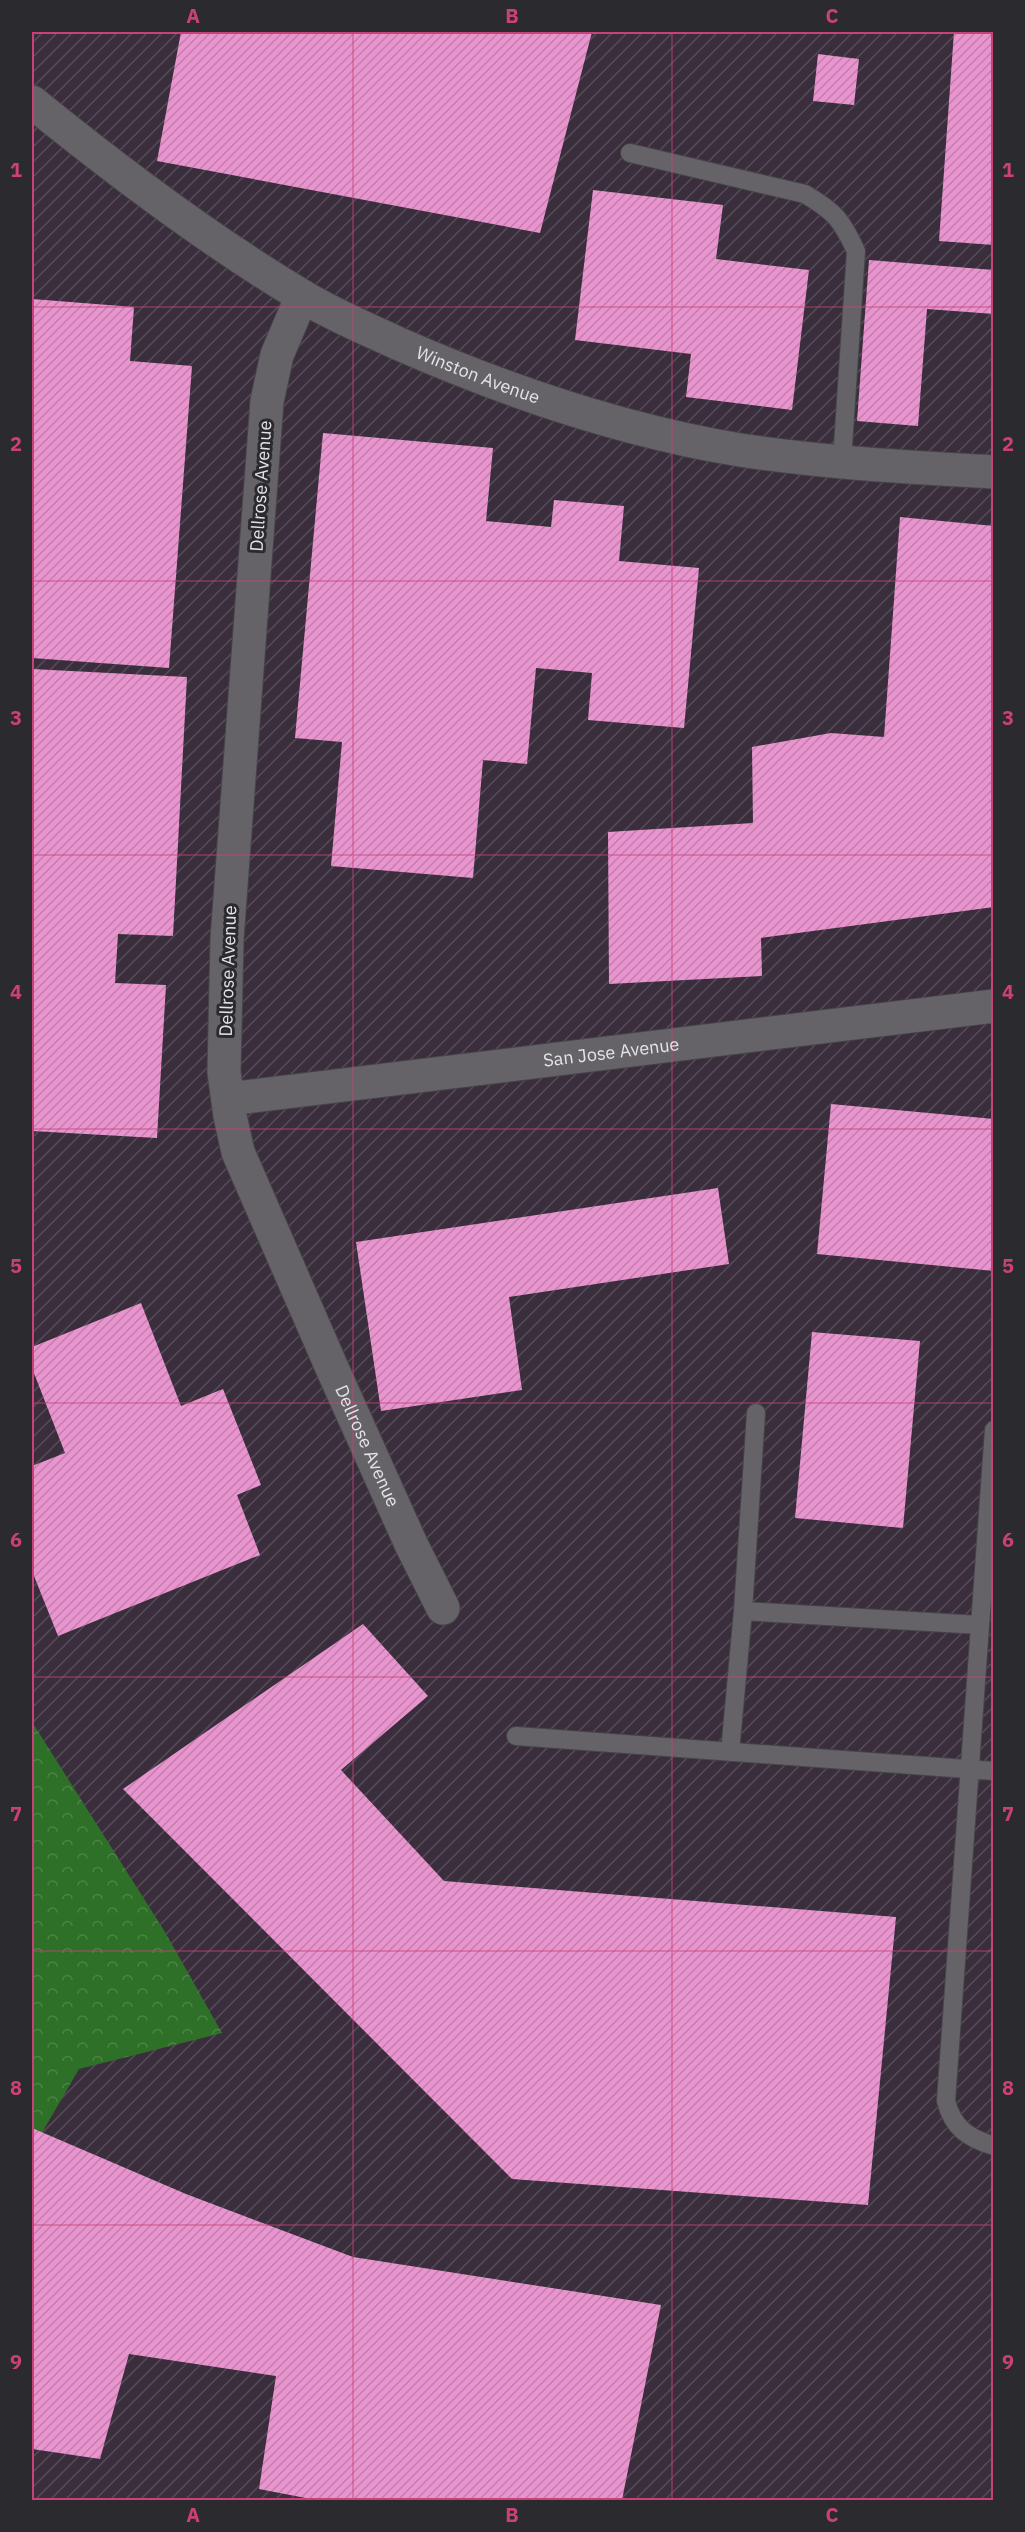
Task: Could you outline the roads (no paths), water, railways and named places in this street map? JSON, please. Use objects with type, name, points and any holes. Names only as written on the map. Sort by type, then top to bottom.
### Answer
[{"type":"street","name":"Winston Avenue","points":[[32,102],[86,146],[225,247],[302,296],[333,314],[445,364],[564,407],[741,450],[842,461],[993,472]]},
{"type":"street","name":"Dellrose Avenue","points":[[302,296],[277,355],[267,401],[227,939],[224,1072],[238,1152],[411,1544],[443,1608]]},
{"type":"street","name":"San Jose Avenue","points":[[228,1099],[993,1006]]},
{"type":"lane","points":[[630,153],[805,194],[828,209],[843,223],[856,251],[842,461]]},
{"type":"lane","points":[[730,1752],[743,1611],[756,1413]]},
{"type":"lane","points":[[993,1430],[946,2101],[950,2115],[960,2128],[976,2140],[993,2145]]},
{"type":"lane","points":[[743,1611],[980,1625]]},
{"type":"lane","points":[[516,1736],[993,1771]]}]
